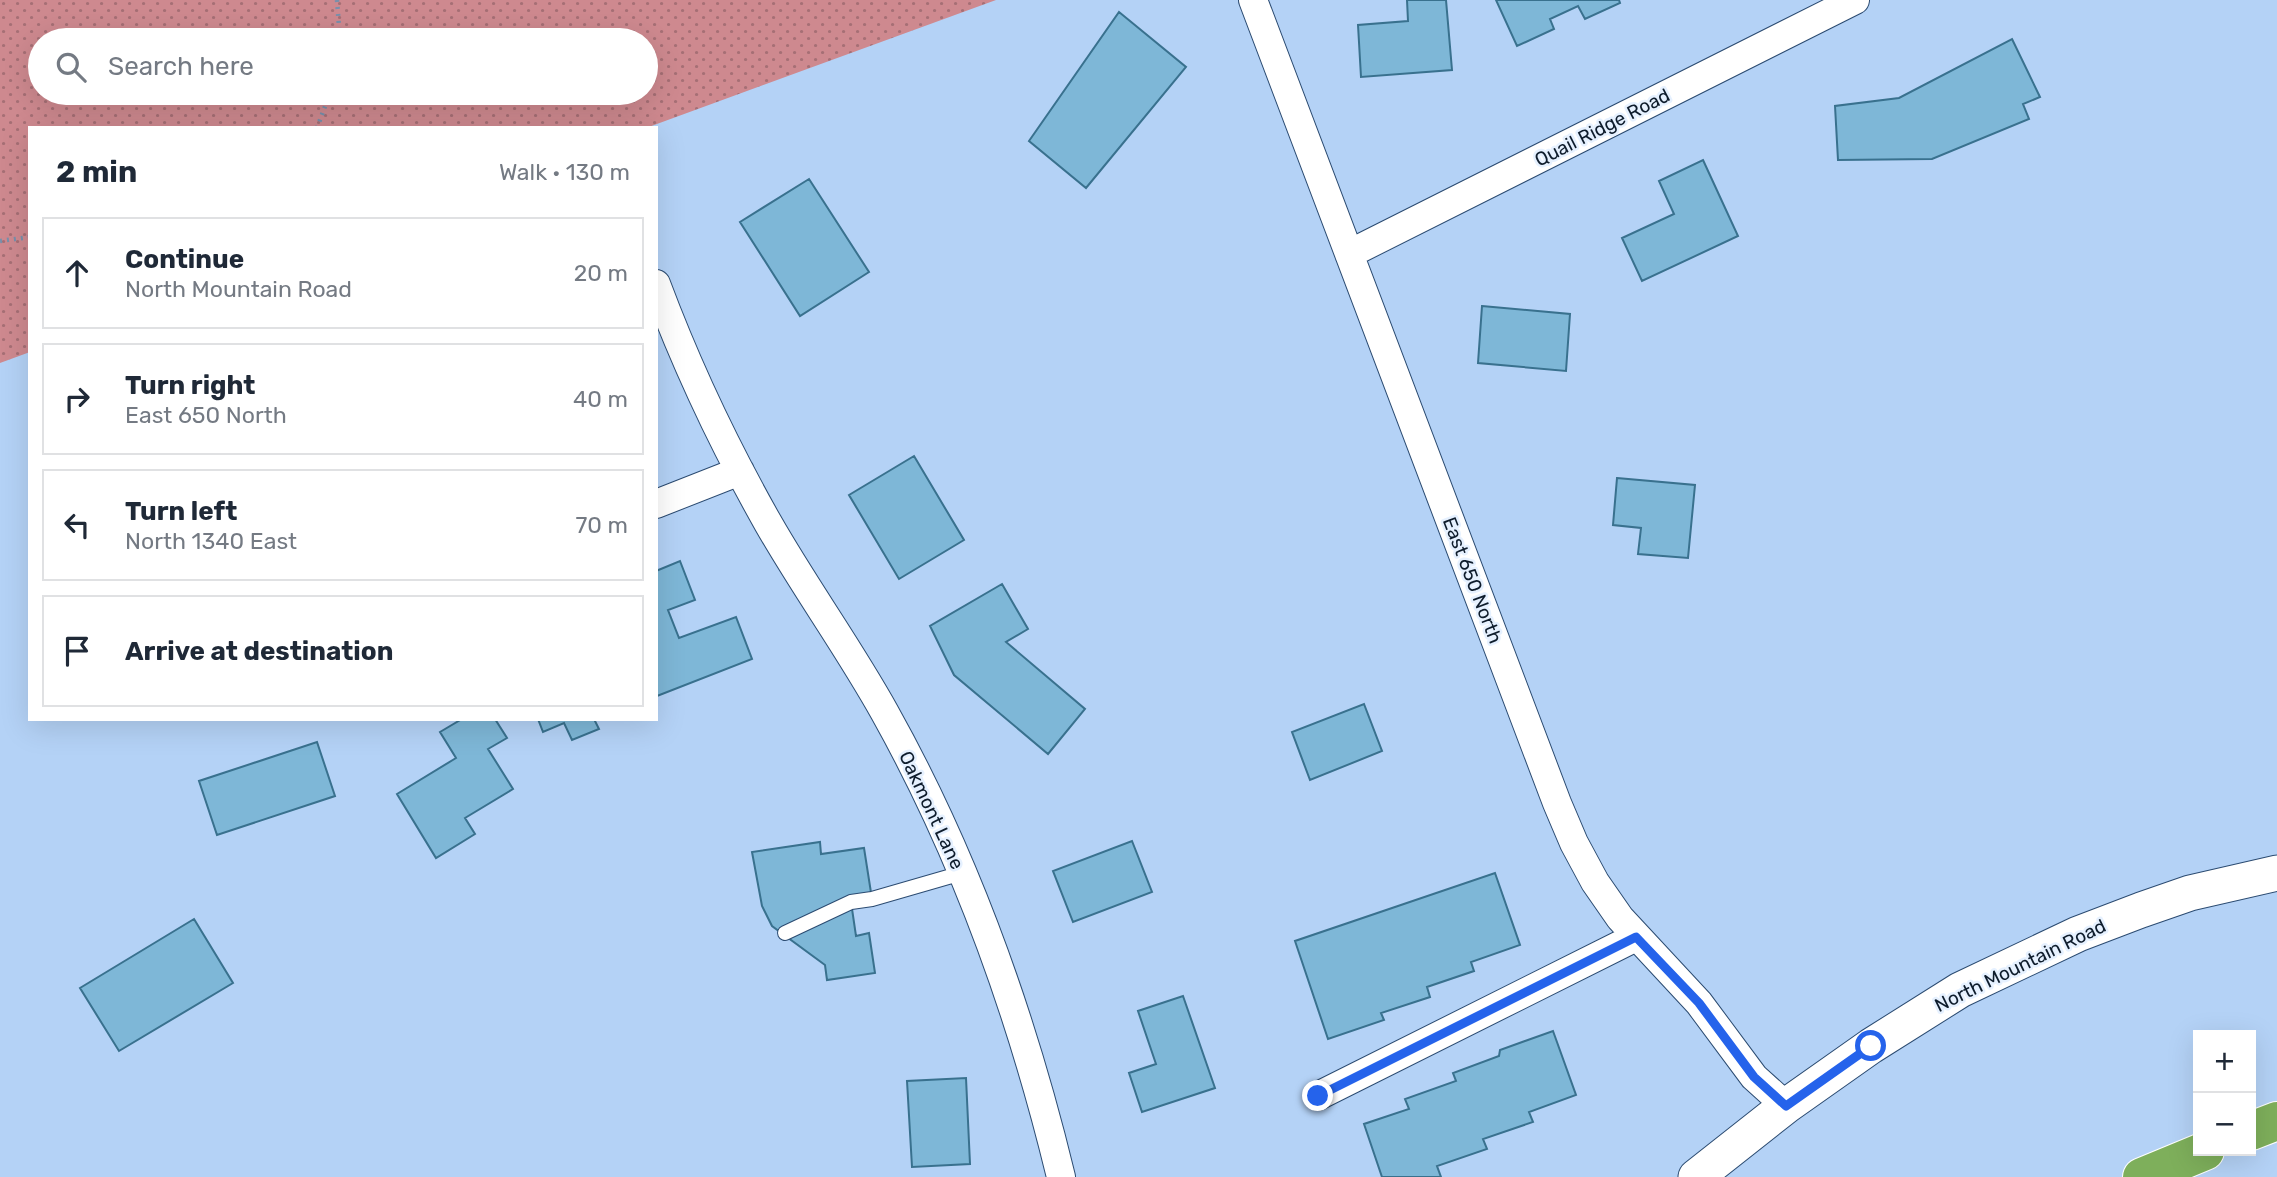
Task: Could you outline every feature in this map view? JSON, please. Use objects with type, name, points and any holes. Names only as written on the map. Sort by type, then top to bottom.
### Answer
[{"type":"highway","points":[[2256,1130],[2277,1121]]},
{"type":"highway","points":[[2142,1177],[2193,1156]]},
{"type":"street","name":"East 650 North","points":[[1253,0],[1574,843],[1595,882],[1636,937],[1699,1003],[1754,1077],[1786,1106]]},
{"type":"street","name":"Quail Ridge Road","points":[[1349,254],[1855,0]]},
{"type":"street","name":"Oakmont Lane","points":[[658,289],[701,393],[740,471],[806,587],[884,712],[919,778],[962,873],[987,934],[1035,1075],[1057,1175]]},
{"type":"street","points":[[658,503],[740,471]]},
{"type":"street","name":"North Mountain Road","points":[[1696,1177],[1786,1106],[1871,1046],[1960,990],[2066,939],[2190,893],[2277,873]]},
{"type":"street","points":[[1318,1096],[1636,937]]},
{"type":"lane","points":[[785,933],[851,902],[872,899],[962,873]]},
{"type":"path","points":[[337,0],[339,28]]},
{"type":"path","points":[[318,126],[326,105]]},
{"type":"path","points":[[0,241],[28,237]]},
{"type":"shaded area","points":[[0,0],[996,0],[651,126],[28,126],[28,353],[0,363]]},
{"type":"building","points":[[1407,0],[1446,0],[1452,70],[1361,77],[1358,25],[1408,21]]},
{"type":"building","points":[[1496,0],[1619,0],[1620,3],[1585,19],[1578,6],[1550,19],[1554,29],[1517,46]]},
{"type":"building","points":[[1119,12],[1186,67],[1086,188],[1029,141]]},
{"type":"building","points":[[2012,39],[2040,97],[2023,104],[2029,119],[1932,159],[1838,160],[1835,106],[1899,98]]},
{"type":"building","points":[[1703,160],[1738,236],[1642,281],[1622,238],[1674,214],[1659,181]]},
{"type":"building","points":[[809,179],[869,272],[800,316],[740,222]]},
{"type":"building","points":[[1482,306],[1570,314],[1566,371],[1478,363]]},
{"type":"building","points":[[914,456],[964,540],[899,579],[849,495]]},
{"type":"building","points":[[1617,478],[1695,485],[1688,558],[1638,554],[1641,528],[1613,525]]},
{"type":"building","points":[[680,561],[695,600],[668,610],[679,638],[736,617],[752,659],[658,696],[658,570]]},
{"type":"building","points":[[1002,584],[1028,629],[1006,642],[1085,709],[1048,754],[954,675],[930,626]]},
{"type":"building","points":[[1364,704],[1382,751],[1310,780],[1292,732]]},
{"type":"building","points":[[459,721],[496,721],[507,738],[488,749],[513,789],[465,818],[475,834],[436,858],[397,794],[456,758],[440,732]]},
{"type":"building","points":[[539,721],[595,721],[599,729],[572,740],[564,723],[543,732]]},
{"type":"building","points":[[317,742],[335,796],[217,835],[199,781]]},
{"type":"building","points":[[1132,841],[1152,892],[1073,922],[1053,871]]},
{"type":"building","points":[[820,842],[821,854],[864,848],[872,899],[851,902],[856,936],[869,933],[875,973],[827,980],[825,965],[772,926],[762,906],[752,852]]},
{"type":"building","points":[[1495,873],[1520,945],[1471,962],[1474,971],[1427,987],[1430,997],[1381,1013],[1384,1020],[1328,1039],[1295,941]]},
{"type":"building","points":[[194,919],[233,983],[119,1051],[80,988]]},
{"type":"building","points":[[1183,996],[1215,1088],[1142,1112],[1129,1073],[1156,1064],[1138,1011]]},
{"type":"building","points":[[1553,1031],[1576,1095],[1529,1112],[1533,1122],[1483,1139],[1487,1149],[1437,1166],[1441,1177],[1382,1177],[1364,1124],[1409,1109],[1405,1099],[1456,1081],[1453,1073],[1499,1056],[1500,1050]]},
{"type":"building","points":[[966,1078],[970,1164],[912,1167],[907,1081]]},
{"type":"route","points":[[1318,1096],[1636,937],[1699,1003],[1754,1077],[1786,1106],[1871,1046]]}]
